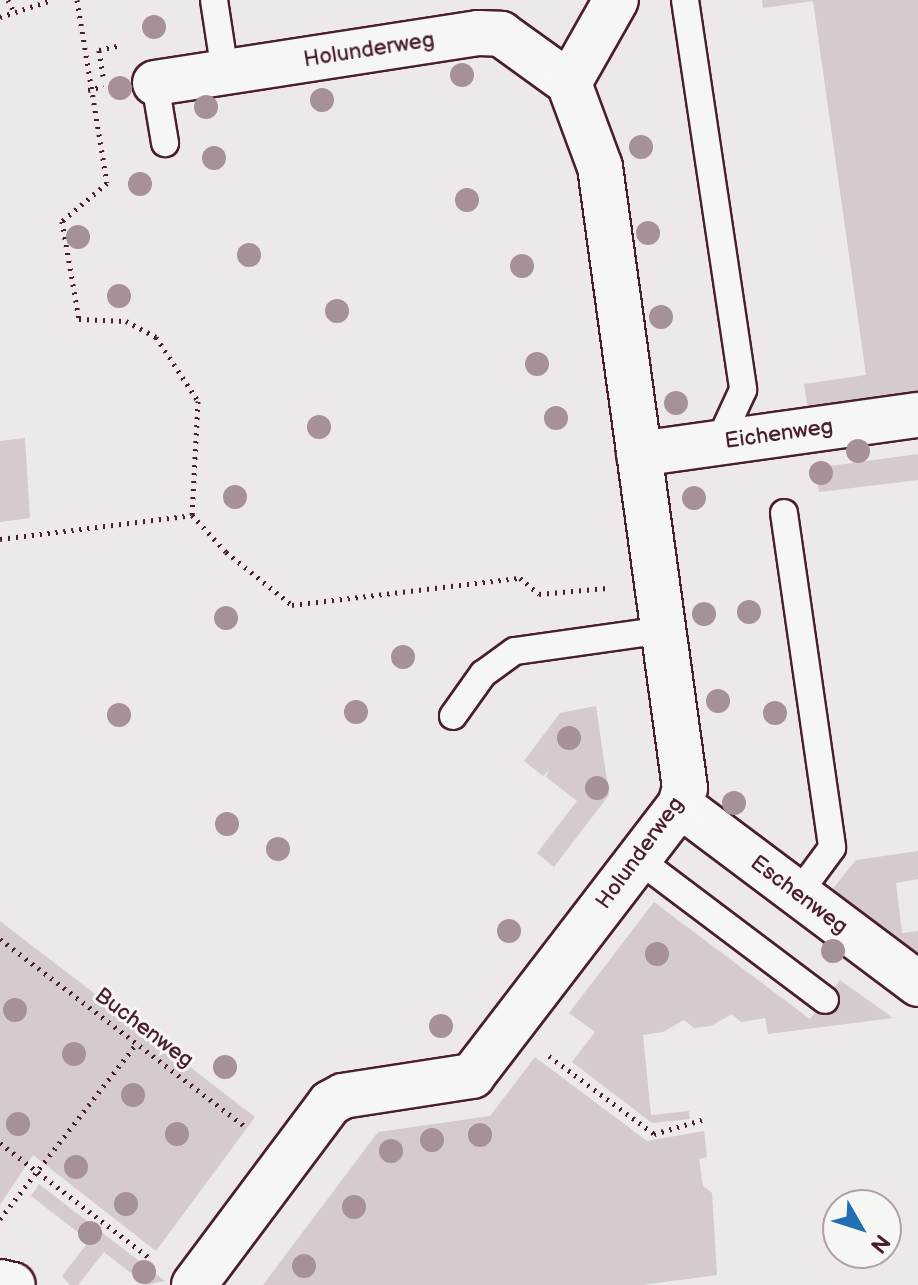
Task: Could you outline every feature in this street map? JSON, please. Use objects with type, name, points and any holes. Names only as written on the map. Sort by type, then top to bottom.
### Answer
[{"type":"street","points":[[569,83],[616,0]]},
{"type":"street","name":"Holunderweg","points":[[155,83],[478,33],[501,34],[569,83],[600,167],[685,788],[680,805],[472,1076],[343,1096],[330,1103],[176,1275]]},
{"type":"street","name":"Eichenweg","points":[[639,454],[918,415]]},
{"type":"street","name":"Eschenweg","points":[[680,805],[918,984]]},
{"type":"street","points":[[0,1282],[13,1285]]},
{"type":"lane","points":[[214,0],[225,72]]},
{"type":"lane","points":[[685,0],[743,390],[719,442]]},
{"type":"lane","points":[[155,83],[165,143]]},
{"type":"lane","points":[[784,513],[832,848],[798,894]]},
{"type":"lane","points":[[453,716],[483,674],[515,651],[665,630]]},
{"type":"lane","points":[[638,859],[825,1000]]},
{"type":"path","points":[[8,0],[14,12]]},
{"type":"path","points":[[0,17],[52,0]]},
{"type":"path","points":[[77,0],[88,90],[107,183],[62,221],[79,319],[126,321],[156,337],[198,401],[192,515],[226,552],[292,605],[520,578],[539,594],[657,583]]},
{"type":"path","points":[[88,90],[105,88],[99,56]]},
{"type":"path","points":[[0,539],[192,515]]},
{"type":"path","name":"Buchenweg","points":[[0,939],[255,1135]]},
{"type":"path","points":[[509,1027],[654,1134],[702,1120]]},
{"type":"path","points":[[0,1219],[137,1043]]},
{"type":"path","points":[[0,1143],[176,1275]]},
{"type":"shaded area","points":[[762,0],[918,0],[918,394],[808,410],[804,384],[866,375],[813,1],[763,8]]},
{"type":"shaded area","points":[[25,438],[30,518],[0,522],[0,441]]},
{"type":"shaded area","points":[[918,454],[918,480],[819,492],[815,468]]},
{"type":"shaded area","points":[[596,706],[609,795],[554,867],[537,853],[577,801],[546,777],[549,770],[543,776],[524,761],[560,713]]},
{"type":"shaded area","points":[[918,851],[918,879],[896,883],[902,933],[918,931],[918,962],[831,891],[856,860]]},
{"type":"shaded area","points":[[654,902],[810,1019],[840,980],[893,1018],[768,1034],[765,1018],[741,1022],[732,1014],[711,1026],[694,1028],[684,1020],[663,1032],[643,1035],[651,1115],[689,1111],[690,1119],[652,1123],[572,1062],[595,1032],[569,1013]]},
{"type":"shaded area","points":[[0,921],[255,1117],[156,1251],[33,1155],[0,1205]]},
{"type":"shaded area","points":[[535,1057],[647,1141],[704,1131],[707,1157],[699,1159],[703,1186],[712,1193],[717,1275],[642,1285],[263,1285],[378,1132],[490,1116]]},
{"type":"shaded area","points":[[39,1184],[165,1281],[146,1285],[104,1252],[78,1285],[70,1285],[62,1276],[89,1241],[31,1196]]}]
